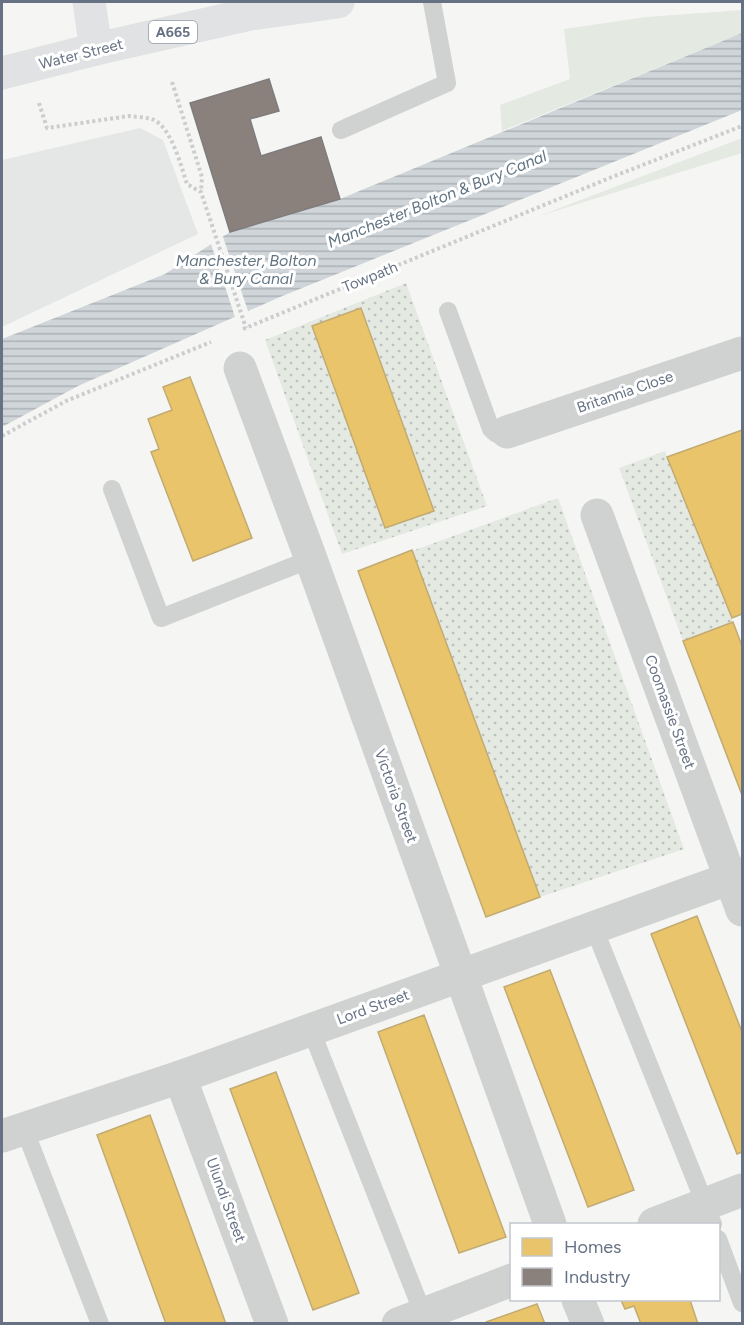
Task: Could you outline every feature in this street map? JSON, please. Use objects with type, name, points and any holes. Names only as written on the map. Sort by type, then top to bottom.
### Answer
[{"type":"main road","points":[[89,2],[96,49]]},
{"type":"main road","name":"Water Street","points":[[15,70],[239,8],[338,2]]},
{"type":"street","name":"Britannia Close","points":[[507,432],[742,353]]},
{"type":"street","name":"Victoria Street","points":[[240,368],[550,1223]]},
{"type":"street","name":"Coomassie Street","points":[[597,515],[737,876],[742,910]]},
{"type":"street","name":"Lord Street","points":[[13,1132],[180,1077],[737,876]]},
{"type":"street","name":"Ulundi Street","points":[[180,1077],[272,1323]]},
{"type":"street","points":[[660,1223],[709,1214],[742,1190]]},
{"type":"street","points":[[416,1320],[510,1281]]},
{"type":"street","points":[[580,1301],[588,1323]]},
{"type":"lane","points":[[341,130],[447,83],[432,2]]},
{"type":"lane","points":[[448,311],[491,429],[495,435],[507,432]]},
{"type":"lane","points":[[112,489],[161,618],[311,559]]},
{"type":"lane","points":[[594,928],[709,1214]]},
{"type":"lane","points":[[311,1030],[416,1320]]},
{"type":"lane","points":[[13,1132],[100,1323]]},
{"type":"lane","points":[[720,1244],[742,1303]]},
{"type":"path","points":[[15,70],[47,128],[129,116],[153,120],[161,125],[167,132],[188,184],[201,192],[202,177],[172,82]]},
{"type":"path","name":"Towpath","points":[[201,192],[244,330],[612,177],[742,126]]},
{"type":"path","points":[[2,436],[66,401],[219,339]]},
{"type":"shaded area","points":[[742,10],[742,33],[502,131],[500,105],[570,79],[564,29],[646,17]]},
{"type":"shaded area","points":[[140,128],[163,140],[198,234],[2,327],[2,160]]},
{"type":"shaded area","points":[[742,138],[742,153],[539,216]]},
{"type":"shaded area","points":[[406,283],[487,506],[342,554],[265,340]],"holes":[[[362,309],[434,510],[385,528],[313,327]]]},
{"type":"shaded area","points":[[665,451],[733,622],[683,641],[619,468]]},
{"type":"shaded area","points":[[558,498],[684,849],[540,897],[412,551]]},
{"type":"water","name":"Manchester, Bolton & Bury Canal","points":[[742,33],[742,110],[280,297],[78,386],[2,427],[2,339],[165,274],[230,232],[340,199]]},
{"type":"pier","points":[[222,234],[249,314],[236,320],[210,241]]},
{"type":"building: Homes","points":[[361,308],[434,511],[385,528],[312,326]]},
{"type":"building: Homes","points":[[190,377],[252,538],[193,561],[151,452],[159,449],[148,419],[172,410],[163,387]]},
{"type":"building: Homes","points":[[742,430],[742,614],[732,618],[667,457]]},
{"type":"building: Homes","points":[[412,550],[540,897],[486,917],[358,571]]},
{"type":"building: Homes","points":[[733,622],[742,646],[742,795],[683,641]]},
{"type":"building: Homes","points":[[697,916],[742,1032],[742,1152],[737,1154],[651,934]]},
{"type":"building: Homes","points":[[550,970],[634,1190],[588,1207],[504,987]]},
{"type":"building: Homes","points":[[424,1015],[506,1237],[459,1253],[378,1032]]},
{"type":"building: Homes","points":[[276,1072],[359,1293],[313,1310],[230,1089]]},
{"type":"building: Homes","points":[[150,1115],[226,1324],[166,1324],[97,1135]]},
{"type":"building: Homes","points":[[621,1301],[690,1301],[698,1324],[641,1324],[634,1306],[625,1309]]},
{"type":"building: Homes","points":[[537,1304],[545,1324],[486,1324],[486,1322]]},
{"type":"building: Industry","points":[[269,79],[279,111],[250,119],[261,156],[321,137],[340,199],[230,232],[190,103]]},
{"type":"water label","name":"Manchester Bolton & Bury Canal","points":[[437,199]]}]
